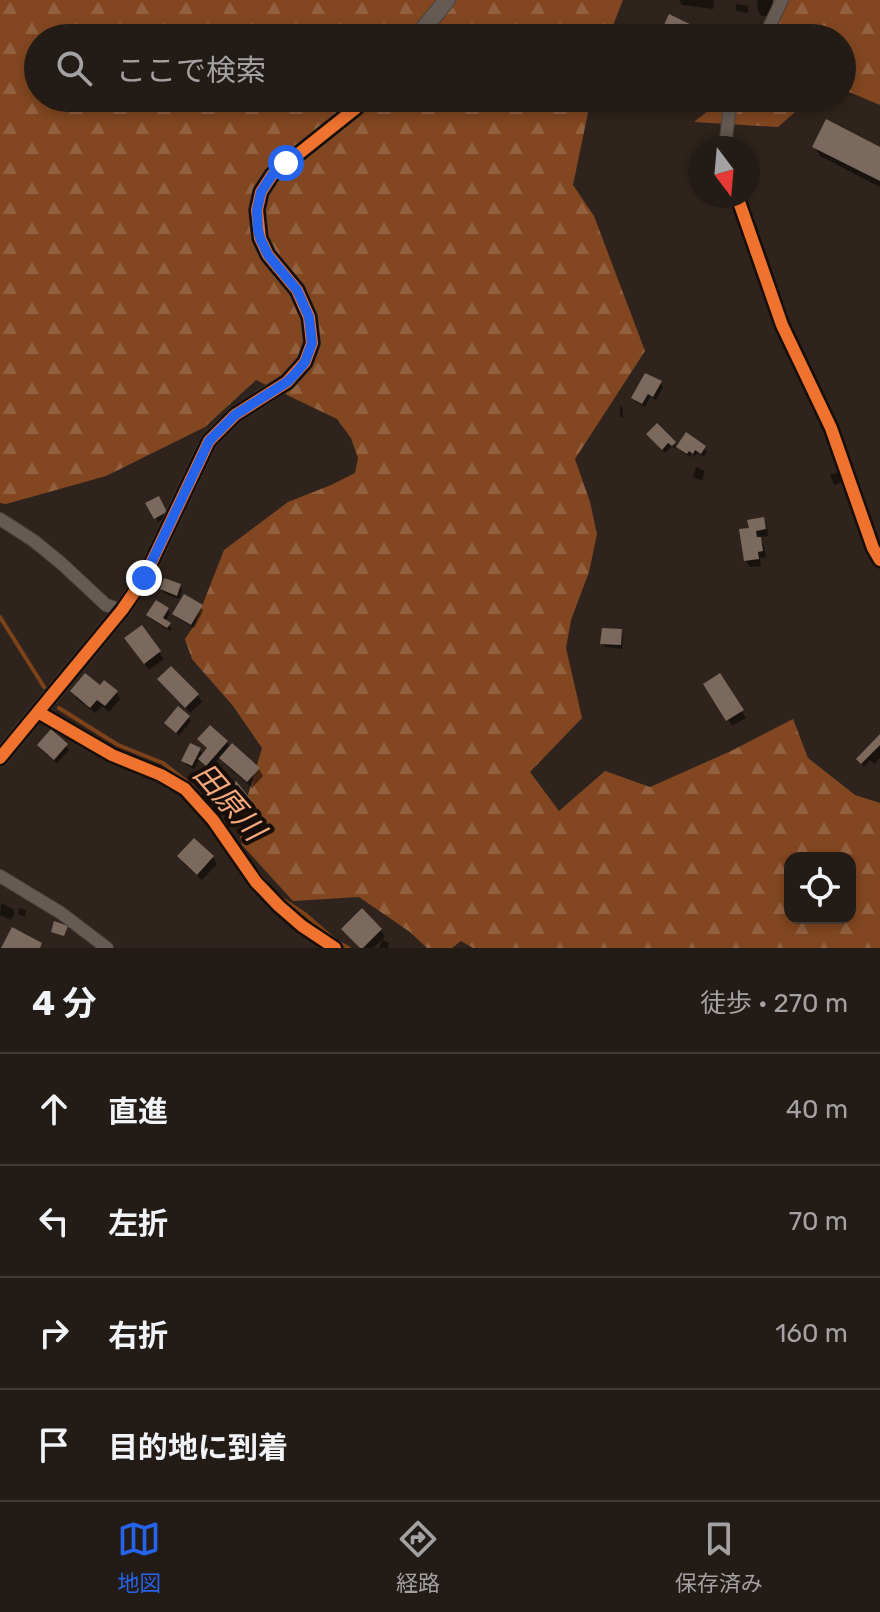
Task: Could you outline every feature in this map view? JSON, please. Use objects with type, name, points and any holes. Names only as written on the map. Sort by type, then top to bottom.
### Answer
[{"type":"street","points":[[427,24],[447,0]]},
{"type":"street","points":[[771,24],[782,0]]},
{"type":"street","points":[[0,758],[122,610],[144,578],[209,441],[235,415],[287,382],[305,362],[312,343],[309,317],[297,290],[268,255],[260,238],[257,210],[261,192],[272,175],[351,112]]},
{"type":"street","points":[[726,136],[729,112]]},
{"type":"street","points":[[741,208],[782,325],[831,428],[880,560]]},
{"type":"street","points":[[0,519],[52,555],[106,605],[122,610]]},
{"type":"street","points":[[38,712],[112,755],[161,775],[185,789],[213,820],[264,890],[302,926],[335,948]]},
{"type":"street","points":[[0,876],[61,913],[107,948]]},
{"type":"green space","points":[[0,0],[623,0],[614,24],[24,24],[24,112],[588,112],[573,185],[594,216],[645,351],[575,459],[597,534],[589,572],[571,620],[566,648],[582,718],[530,772],[559,811],[605,771],[650,787],[793,719],[808,758],[855,795],[880,803],[880,948],[473,948],[461,941],[452,948],[427,948],[410,932],[359,897],[293,901],[242,845],[238,828],[262,748],[233,706],[192,659],[185,639],[195,624],[224,550],[288,502],[355,473],[358,458],[351,438],[337,419],[256,380],[205,427],[106,476],[6,504],[0,503]]},
{"type":"green space","points":[[773,0],[880,0],[880,105],[856,95],[856,24],[770,24]]},
{"type":"green space","points":[[706,112],[795,112],[778,127],[694,122]]},
{"type":"building","points":[[669,14],[690,24],[664,24]]},
{"type":"building","points":[[826,119],[880,147],[880,181],[812,147]]},
{"type":"building","points":[[645,373],[662,381],[653,397],[648,394],[642,404],[631,398]]},
{"type":"building","points":[[657,423],[676,442],[672,446],[668,443],[662,450],[646,434]]},
{"type":"building","points":[[686,432],[706,446],[701,454],[695,450],[693,454],[689,451],[687,454],[676,447]]},
{"type":"building","points":[[159,496],[167,512],[154,519],[145,503]]},
{"type":"building","points":[[764,517],[766,529],[756,531],[757,537],[761,537],[763,551],[758,552],[759,559],[744,561],[739,529],[749,528],[747,520]]},
{"type":"building","points":[[164,578],[181,584],[177,596],[160,589]]},
{"type":"building","points":[[184,594],[203,605],[191,625],[172,614]]},
{"type":"building","points":[[156,600],[169,608],[163,618],[171,623],[167,628],[146,615]]},
{"type":"building","points":[[142,625],[161,651],[144,664],[124,638]]},
{"type":"building","points":[[602,628],[622,629],[621,645],[600,644]]},
{"type":"building","points":[[171,666],[199,694],[185,708],[157,679]]},
{"type":"building","points":[[85,673],[100,685],[104,680],[118,691],[105,706],[97,700],[90,708],[70,691]]},
{"type":"building","points":[[720,673],[744,710],[726,721],[703,684]]},
{"type":"building","points":[[178,706],[190,716],[176,733],[164,723]]},
{"type":"building","points":[[210,725],[228,741],[206,766],[198,759],[207,748],[197,739]]},
{"type":"building","points":[[51,729],[68,744],[54,760],[37,745]]},
{"type":"building","points":[[880,734],[880,745],[861,764],[856,759]]},
{"type":"building","points":[[190,743],[201,748],[192,766],[181,761]]},
{"type":"building","points":[[232,743],[260,768],[247,782],[219,758]]},
{"type":"building","points":[[236,781],[252,801],[230,819],[214,799]]},
{"type":"building","points":[[194,838],[214,856],[197,875],[177,856]]},
{"type":"building","points":[[362,908],[382,929],[360,948],[341,929]]},
{"type":"building","points":[[54,921],[68,926],[64,936],[51,932]]},
{"type":"building","points":[[12,927],[42,943],[40,948],[1,948]]},
{"type":"waterway","name":"田原川","points":[[0,617],[44,687]]},
{"type":"waterway","name":"田原川","points":[[59,708],[118,745],[163,763],[191,785],[200,797]]},
{"type":"waterway","name":"田原川","points":[[251,865],[276,895],[349,948]]},
{"type":"cycle path","points":[[0,758],[122,610],[144,578],[209,441],[235,415],[287,382],[305,362],[312,343],[309,317],[297,290],[268,255],[260,238],[257,210],[261,192],[272,175],[351,112]]},
{"type":"cycle path","points":[[741,208],[782,325],[831,428],[880,560]]},
{"type":"cycle path","points":[[38,712],[112,755],[161,775],[185,789],[213,820],[256,882],[302,926],[335,948]]},
{"type":"route","points":[[144,578],[209,441],[235,415],[287,382],[305,362],[312,343],[309,317],[297,290],[268,255],[258,229],[257,210],[261,192],[272,175],[286,163]]}]
